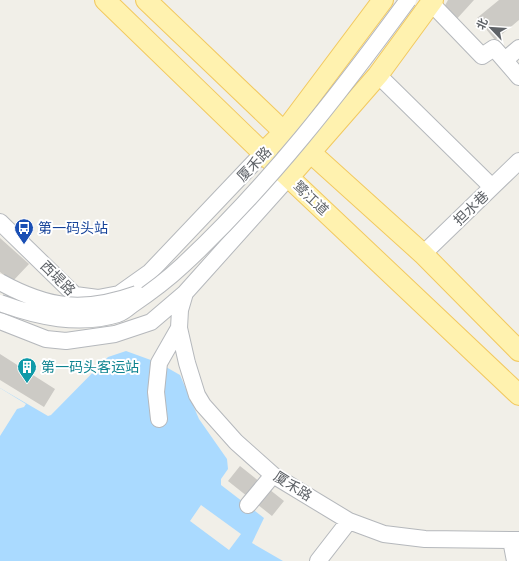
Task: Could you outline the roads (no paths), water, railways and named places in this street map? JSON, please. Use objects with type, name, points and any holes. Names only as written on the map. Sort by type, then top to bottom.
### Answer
[{"type":"main road","name":"鹭江道","points":[[105,0],[519,395]]},
{"type":"main road","name":"厦禾路","points":[[264,153],[284,132],[383,0]]},
{"type":"main road","points":[[149,1],[284,132],[310,152],[422,254],[518,348]]},
{"type":"main road","name":"厦禾路","points":[[289,177],[378,75],[432,1]]},
{"type":"street","points":[[0,304],[59,319],[100,318],[120,313],[158,287],[200,250],[277,168],[312,127],[408,0]]},
{"type":"street","points":[[432,1],[482,56],[494,48],[519,76]]},
{"type":"street","points":[[505,60],[519,48]]},
{"type":"street","points":[[378,75],[492,187]]},
{"type":"street","name":"厦禾路","points":[[75,295],[98,298],[120,294],[150,272],[264,153]]},
{"type":"street","name":"担水巷","points":[[422,254],[519,161]]},
{"type":"street","name":"厦禾路","points":[[0,321],[46,339],[66,341],[115,334],[151,322],[185,293],[289,177]]},
{"type":"street","name":"西堤路","points":[[0,222],[115,334]]},
{"type":"street","points":[[0,282],[44,302],[75,306],[98,306],[118,301],[158,287]]},
{"type":"street","name":"厦禾路","points":[[185,293],[180,310],[179,328],[192,385],[203,405],[236,442],[273,475],[349,520],[384,534],[425,539],[515,540]]},
{"type":"street","points":[[159,419],[156,392],[159,364],[179,328]]},
{"type":"street","points":[[248,505],[273,475]]},
{"type":"street","points":[[318,561],[349,520]]},
{"type":"street","points":[[515,540],[515,561]]},
{"type":"water","points":[[126,351],[159,363],[180,375],[199,419],[227,459],[228,469],[221,479],[221,485],[264,518],[252,543],[283,561],[0,561],[0,388],[48,416],[51,415],[108,357]]},
{"type":"place","name":"第一码头站","points":[[24,245]]},
{"type":"place","name":"第一码头客运站","points":[[27,384]]}]
